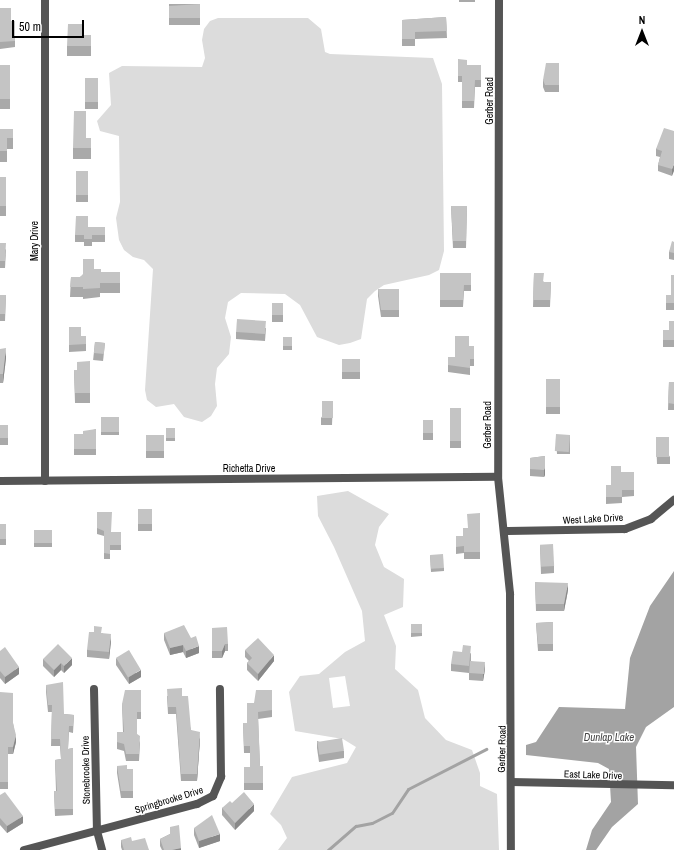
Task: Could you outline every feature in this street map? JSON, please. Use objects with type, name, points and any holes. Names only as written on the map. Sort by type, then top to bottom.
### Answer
[{"type":"street","name":"Mary Drive","points":[[45,0],[45,481]]},
{"type":"street","name":"Gerber Road","points":[[499,0],[498,477],[505,531],[510,594],[511,850]]},
{"type":"street","name":"Richetta Drive","points":[[0,481],[498,477]]},
{"type":"street","name":"West Lake Drive","points":[[505,531],[624,529],[651,519],[674,500]]},
{"type":"street","name":"Stonebrooke Drive","points":[[94,689],[97,830],[102,850]]},
{"type":"street","name":"Springbrooke Drive","points":[[24,850],[197,804],[213,796],[221,778],[220,689]]},
{"type":"street","name":"East Lake Drive","points":[[511,782],[646,786],[674,785]]},
{"type":"shaded area","points":[[218,18],[308,18],[321,29],[325,52],[330,54],[433,58],[442,84],[444,251],[439,270],[429,275],[384,285],[375,291],[367,299],[361,339],[350,343],[339,345],[317,337],[300,305],[285,294],[241,293],[228,302],[225,318],[231,337],[229,354],[217,368],[215,384],[217,406],[211,416],[202,422],[184,417],[174,404],[156,407],[147,400],[145,390],[153,269],[144,260],[133,257],[124,250],[119,240],[116,218],[120,202],[119,136],[100,131],[97,121],[111,105],[109,73],[122,66],[202,67],[205,58],[202,40],[204,29],[210,21]]},
{"type":"shaded area","points":[[348,491],[389,514],[379,527],[375,545],[384,567],[404,579],[403,607],[384,615],[396,646],[395,669],[418,690],[425,718],[446,740],[472,750],[480,773],[480,786],[497,794],[499,850],[278,850],[287,838],[281,825],[270,814],[292,777],[347,763],[356,747],[343,739],[295,731],[289,692],[300,676],[319,674],[345,652],[365,641],[362,611],[334,547],[318,516],[317,496]],"holes":[[[345,676],[350,706],[333,708],[329,678]]]},
{"type":"water","name":"Dunlap Lake","points":[[674,571],[674,707],[646,727],[636,747],[638,804],[612,827],[596,850],[586,850],[592,830],[611,802],[609,769],[598,763],[526,755],[526,745],[536,742],[559,707],[625,709],[630,658],[650,606]]},
{"type":"building","points":[[200,4],[200,18],[169,18],[169,6]]},
{"type":"building","points":[[0,8],[11,8],[11,21],[15,21],[15,41],[0,42]]},
{"type":"building","points":[[446,17],[447,31],[415,32],[415,39],[402,39],[402,20]]},
{"type":"building","points":[[68,24],[84,24],[84,35],[91,35],[91,46],[67,46]]},
{"type":"building","points":[[458,59],[467,60],[467,65],[481,65],[481,80],[475,80],[474,101],[462,101],[462,76],[458,76]]},
{"type":"building","points":[[546,63],[559,63],[559,85],[545,85],[543,80]]},
{"type":"building","points":[[0,65],[10,65],[10,99],[0,99]]},
{"type":"building","points":[[85,78],[98,78],[98,102],[85,102]]},
{"type":"building","points":[[74,111],[86,111],[86,138],[91,138],[91,148],[73,148]]},
{"type":"building","points":[[664,128],[674,131],[674,164],[672,169],[658,165],[662,151],[656,149]]},
{"type":"building","points":[[0,129],[13,129],[13,138],[7,138],[7,151],[0,151]]},
{"type":"building","points":[[76,171],[88,171],[88,195],[76,195]]},
{"type":"building","points":[[0,177],[6,177],[6,206],[0,206]]},
{"type":"building","points":[[451,206],[467,206],[466,241],[453,241]]},
{"type":"building","points":[[76,216],[88,216],[88,227],[105,227],[105,235],[92,235],[92,239],[84,239],[84,235],[75,235]]},
{"type":"building","points":[[672,241],[674,242],[674,253],[669,252]]},
{"type":"building","points":[[0,243],[6,243],[5,261],[0,261]]},
{"type":"building","points":[[83,259],[94,259],[94,269],[101,269],[101,272],[120,272],[120,283],[100,283],[100,288],[83,289],[83,287],[70,287],[71,277],[80,277],[83,274]]},
{"type":"building","points":[[440,273],[471,273],[471,285],[464,285],[463,300],[440,300]]},
{"type":"building","points":[[534,273],[544,273],[543,282],[551,282],[550,300],[533,300]]},
{"type":"building","points":[[671,275],[674,275],[674,303],[666,303],[666,295],[671,295]]},
{"type":"building","points":[[378,289],[399,289],[399,310],[381,310]]},
{"type":"building","points":[[0,295],[6,295],[5,314],[0,314]]},
{"type":"building","points":[[272,303],[283,303],[283,315],[272,315]]},
{"type":"building","points":[[237,319],[266,321],[265,334],[236,332]]},
{"type":"building","points":[[669,321],[674,321],[674,340],[663,340],[663,330],[669,330]]},
{"type":"building","points":[[69,327],[81,327],[81,336],[86,336],[86,344],[69,345]]},
{"type":"building","points":[[455,336],[469,336],[469,346],[474,346],[474,359],[470,359],[470,368],[448,365],[448,357],[455,357]]},
{"type":"building","points":[[283,337],[292,337],[292,346],[283,346]]},
{"type":"building","points":[[95,342],[105,343],[104,354],[94,353]]},
{"type":"building","points":[[6,348],[3,374],[0,374],[0,349]]},
{"type":"building","points":[[342,359],[360,359],[360,372],[342,372]]},
{"type":"building","points":[[90,361],[90,393],[75,393],[74,370],[77,370],[77,362]]},
{"type":"building","points":[[546,379],[560,379],[560,407],[546,407]]},
{"type":"building","points":[[669,382],[674,382],[674,404],[668,403]]},
{"type":"building","points":[[322,401],[333,401],[333,418],[322,418]]},
{"type":"building","points":[[450,408],[461,408],[461,441],[450,441]]},
{"type":"building","points":[[101,417],[119,417],[119,432],[101,432]]},
{"type":"building","points":[[423,420],[433,420],[433,433],[423,433]]},
{"type":"building","points":[[0,425],[8,425],[8,438],[0,438]]},
{"type":"building","points":[[166,428],[175,428],[175,438],[166,438]]},
{"type":"building","points":[[96,429],[96,449],[74,449],[74,434],[83,434],[83,431]]},
{"type":"building","points":[[556,434],[570,435],[569,452],[555,451]]},
{"type":"building","points":[[146,435],[164,435],[164,451],[146,451]]},
{"type":"building","points":[[656,437],[669,437],[669,457],[656,457]]},
{"type":"building","points":[[545,456],[544,470],[530,469],[530,458]]},
{"type":"building","points":[[611,466],[621,466],[621,472],[634,472],[634,490],[622,490],[622,497],[606,497],[606,485],[611,485]]},
{"type":"building","points":[[138,509],[152,509],[152,524],[138,524]]},
{"type":"building","points":[[97,512],[112,512],[111,532],[121,532],[121,545],[110,545],[110,554],[104,553],[104,531],[97,528]]},
{"type":"building","points":[[480,513],[480,552],[464,552],[464,546],[456,547],[456,536],[463,536],[463,528],[468,528],[467,514]]},
{"type":"building","points":[[0,524],[6,524],[6,539],[0,539]]},
{"type":"building","points":[[34,530],[52,530],[52,543],[34,543]]},
{"type":"building","points":[[553,544],[554,566],[541,567],[540,545]]},
{"type":"building","points":[[443,554],[444,568],[431,569],[430,555]]},
{"type":"building","points":[[535,582],[568,583],[564,604],[536,604]]},
{"type":"building","points":[[553,622],[553,644],[538,644],[536,623]]},
{"type":"building","points":[[411,624],[422,624],[422,633],[411,633]]},
{"type":"building","points":[[184,625],[191,638],[196,636],[199,646],[186,651],[183,645],[170,648],[164,633]]},
{"type":"building","points":[[94,626],[102,627],[101,633],[111,634],[109,652],[87,650],[89,632],[94,632]]},
{"type":"building","points":[[227,627],[228,644],[225,644],[222,651],[212,651],[212,628]]},
{"type":"building","points":[[258,638],[274,655],[258,674],[247,663],[252,658],[245,650]]},
{"type":"building","points":[[58,644],[72,658],[64,666],[61,663],[54,670],[43,659]]},
{"type":"building","points":[[463,645],[471,646],[469,666],[451,664],[453,651],[462,652]]},
{"type":"building","points":[[5,647],[19,667],[5,677],[0,671],[0,651]]},
{"type":"building","points":[[129,650],[141,670],[128,677],[116,658]]},
{"type":"building","points":[[470,661],[485,662],[484,674],[469,673]]},
{"type":"building","points":[[63,682],[64,714],[74,715],[73,726],[69,726],[68,749],[73,748],[73,809],[55,809],[54,791],[57,791],[55,760],[61,759],[60,739],[51,739],[52,705],[48,705],[46,685]]},
{"type":"building","points":[[182,688],[182,696],[188,696],[191,730],[200,732],[197,774],[181,774],[176,707],[168,707],[167,689]]},
{"type":"building","points":[[125,690],[141,690],[141,712],[137,712],[137,734],[140,736],[139,754],[126,754],[124,744],[117,742],[117,732],[124,732],[122,704]]},
{"type":"building","points":[[256,690],[272,690],[272,710],[258,712],[260,766],[263,766],[263,783],[244,783],[244,767],[250,767],[250,746],[244,746],[243,723],[247,723],[247,703],[254,703]]},
{"type":"building","points":[[0,692],[13,693],[13,723],[16,735],[13,747],[8,747],[8,782],[0,782]]},
{"type":"building","points":[[342,738],[344,751],[319,755],[317,742]]},
{"type":"building","points":[[127,765],[127,769],[133,769],[133,791],[121,791],[117,766]]},
{"type":"building","points":[[5,792],[23,816],[7,826],[0,818],[0,795]]},
{"type":"building","points":[[244,792],[254,804],[235,823],[222,808],[230,801],[232,803]]},
{"type":"building","points":[[212,815],[220,834],[199,841],[194,828]]},
{"type":"building","points":[[179,825],[181,848],[164,850],[160,839],[170,834],[170,827]]},
{"type":"building","points":[[131,837],[132,841],[145,838],[149,850],[124,850],[121,840]]},
{"type":"waterway","points":[[328,850],[356,826],[372,823],[392,813],[408,789],[486,749]]}]
